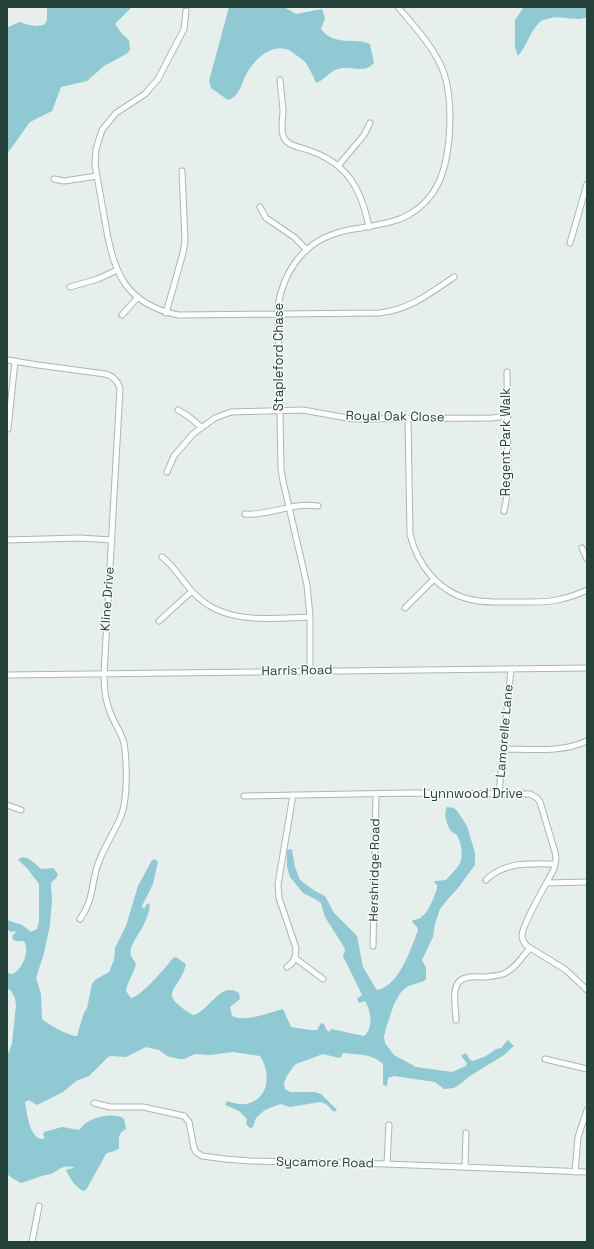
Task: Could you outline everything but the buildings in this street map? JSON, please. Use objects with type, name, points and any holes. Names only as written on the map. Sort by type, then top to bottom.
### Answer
[{"type":"street","name":"Stapleford Chase","points":[[310,671],[310,617],[307,585],[281,469],[278,315],[280,295],[286,276],[296,261],[319,241],[333,234],[400,219],[421,206],[434,192],[438,184],[444,168],[447,151],[450,106],[446,80],[432,50],[398,7]]},
{"type":"street","points":[[186,11],[184,29],[158,79],[145,94],[116,113],[102,130],[96,148],[95,164],[109,243],[117,270],[124,283],[138,297],[157,309],[186,316],[389,312],[399,310],[416,302],[454,278]]},
{"type":"street","points":[[280,80],[283,111],[282,133],[286,141],[289,144],[317,153],[338,166],[348,175],[357,189],[365,208],[369,226]]},
{"type":"street","points":[[338,166],[364,134],[370,123]]},
{"type":"street","points":[[166,312],[184,253],[185,241],[182,171]]},
{"type":"street","points":[[54,179],[64,181],[97,176]]},
{"type":"street","points":[[570,242],[587,186]]},
{"type":"street","points":[[260,207],[266,218],[294,237],[307,250]]},
{"type":"street","points":[[70,287],[98,279],[117,270]]},
{"type":"street","points":[[122,315],[138,297]]},
{"type":"street","name":"Kline Drive","points":[[7,360],[105,374],[114,378],[120,389],[104,674],[106,702],[109,711],[119,728],[124,743],[125,800],[121,817],[98,865],[91,900],[80,919]]},
{"type":"street","points":[[8,429],[15,361]]},
{"type":"street","name":"Regent Park Walk","points":[[504,511],[508,481],[507,372]]},
{"type":"street","points":[[178,410],[201,427]]},
{"type":"street","name":"Royal Oak Close","points":[[166,472],[174,456],[201,427],[215,418],[231,412],[313,410],[353,419],[508,416]]},
{"type":"street","points":[[408,418],[410,534],[414,550],[418,558],[434,579],[446,589],[465,598],[488,602],[551,601],[570,597],[587,590]]},
{"type":"street","points":[[245,514],[266,513],[289,506],[302,504],[318,506]]},
{"type":"street","points":[[7,540],[79,538],[112,540]]},
{"type":"street","points":[[582,548],[587,559]]},
{"type":"street","points":[[162,557],[175,569],[192,591],[207,604],[225,613],[243,617],[310,617]]},
{"type":"street","points":[[405,608],[434,579]]},
{"type":"street","points":[[159,620],[192,591]]},
{"type":"street","name":"Harris Road","points":[[7,675],[587,668]]},
{"type":"street","name":"Lamorelle Lane","points":[[499,794],[511,669]]},
{"type":"street","points":[[503,749],[560,749],[577,746],[587,741]]},
{"type":"street","name":"Lynnwood Drive","points":[[244,796],[376,794],[530,794],[534,796],[539,800],[555,852],[555,864],[554,869],[523,932],[523,940],[530,948]]},
{"type":"street","name":"Hershridge Road","points":[[373,946],[376,794]]},
{"type":"street","points":[[287,967],[295,958],[296,948],[279,898],[278,884],[293,795]]},
{"type":"street","points":[[7,805],[21,810]]},
{"type":"street","points":[[486,880],[496,872],[516,864],[555,864]]},
{"type":"street","points":[[547,883],[587,882]]},
{"type":"street","points":[[456,1020],[455,992],[460,981],[466,978],[498,976],[504,974],[512,969],[530,948],[566,970],[587,990]]},
{"type":"street","points":[[295,958],[323,980]]},
{"type":"street","points":[[545,1059],[587,1069]]},
{"type":"street","name":"Sycamore Road","points":[[94,1103],[110,1107],[143,1107],[184,1116],[189,1122],[194,1149],[202,1156],[250,1161],[388,1164],[587,1172]]},
{"type":"street","points":[[575,1172],[578,1137],[587,1110]]},
{"type":"street","points":[[388,1164],[389,1125]]},
{"type":"street","points":[[465,1167],[466,1133]]},
{"type":"street","points":[[32,1242],[39,1206]]},
{"type":"water","points":[[47,7],[132,7],[115,24],[122,34],[129,40],[130,49],[128,53],[104,66],[87,81],[61,87],[52,111],[30,122],[7,154],[8,27],[20,22],[36,26],[45,24],[47,20]]},
{"type":"water","points":[[229,7],[284,7],[296,14],[322,9],[325,18],[321,29],[326,35],[338,40],[358,41],[370,44],[374,63],[363,69],[344,68],[335,70],[316,83],[306,63],[287,49],[274,49],[264,54],[255,62],[248,71],[236,95],[228,100],[211,88],[209,81]]},
{"type":"water","points":[[524,7],[587,7],[587,16],[581,19],[554,17],[541,21],[518,56],[515,48],[515,20]]},
{"type":"water","points":[[447,807],[454,808],[467,826],[475,853],[475,865],[440,909],[435,924],[433,937],[422,960],[426,968],[426,979],[408,986],[401,992],[394,1004],[386,1028],[384,1037],[385,1043],[394,1055],[416,1067],[452,1072],[466,1066],[467,1063],[461,1056],[462,1055],[466,1053],[470,1060],[473,1061],[501,1048],[508,1040],[514,1046],[504,1055],[470,1076],[454,1088],[444,1089],[435,1082],[394,1076],[388,1078],[387,1086],[383,1085],[383,1064],[378,1060],[364,1055],[343,1053],[339,1058],[323,1054],[296,1064],[287,1076],[284,1083],[285,1089],[290,1092],[315,1092],[321,1094],[337,1110],[334,1112],[326,1104],[320,1102],[290,1107],[280,1104],[265,1110],[260,1114],[256,1118],[253,1127],[250,1128],[246,1124],[247,1119],[239,1111],[225,1105],[227,1101],[246,1104],[260,1097],[264,1091],[267,1077],[264,1063],[260,1056],[233,1052],[210,1055],[195,1054],[184,1059],[179,1059],[167,1056],[159,1050],[146,1047],[126,1057],[108,1057],[89,1076],[76,1081],[63,1092],[37,1105],[29,1100],[25,1102],[31,1129],[37,1137],[41,1139],[45,1138],[43,1135],[44,1132],[62,1127],[79,1130],[86,1123],[100,1117],[116,1116],[124,1119],[126,1129],[120,1135],[119,1148],[106,1154],[86,1190],[83,1191],[77,1187],[66,1171],[68,1169],[75,1168],[62,1168],[49,1175],[21,1183],[7,1174],[7,1056],[12,1044],[16,1005],[15,998],[11,991],[7,988],[7,973],[13,974],[20,968],[26,954],[26,945],[24,941],[13,940],[12,936],[16,932],[11,932],[7,929],[7,920],[22,925],[31,932],[37,929],[39,921],[39,884],[27,868],[18,860],[24,857],[27,858],[41,869],[53,868],[58,874],[51,883],[52,900],[50,925],[44,953],[36,978],[41,994],[42,1019],[59,1030],[73,1036],[77,1036],[82,1017],[87,1008],[92,984],[95,980],[109,972],[114,960],[115,948],[126,926],[138,886],[152,860],[155,859],[158,862],[153,884],[142,906],[144,909],[149,903],[149,910],[131,948],[131,956],[136,964],[126,991],[131,998],[141,993],[173,958],[176,957],[186,964],[183,974],[173,991],[172,996],[175,1001],[193,1015],[199,1013],[220,993],[232,990],[239,993],[240,999],[230,1007],[232,1016],[237,1018],[250,1018],[283,1009],[291,1027],[317,1030],[321,1023],[324,1024],[329,1032],[331,1029],[364,1036],[369,1029],[370,1014],[365,1001],[359,1003],[357,999],[362,995],[343,957],[345,950],[344,947],[325,917],[321,903],[303,893],[290,877],[287,867],[287,850],[292,850],[295,867],[300,880],[325,896],[334,913],[357,936],[363,967],[378,990],[385,987],[392,981],[403,965],[418,930],[412,922],[413,920],[422,917],[429,908],[437,888],[437,885],[434,882],[446,880],[461,861],[462,852],[459,839],[457,835],[450,830],[446,820],[445,813]]}]
